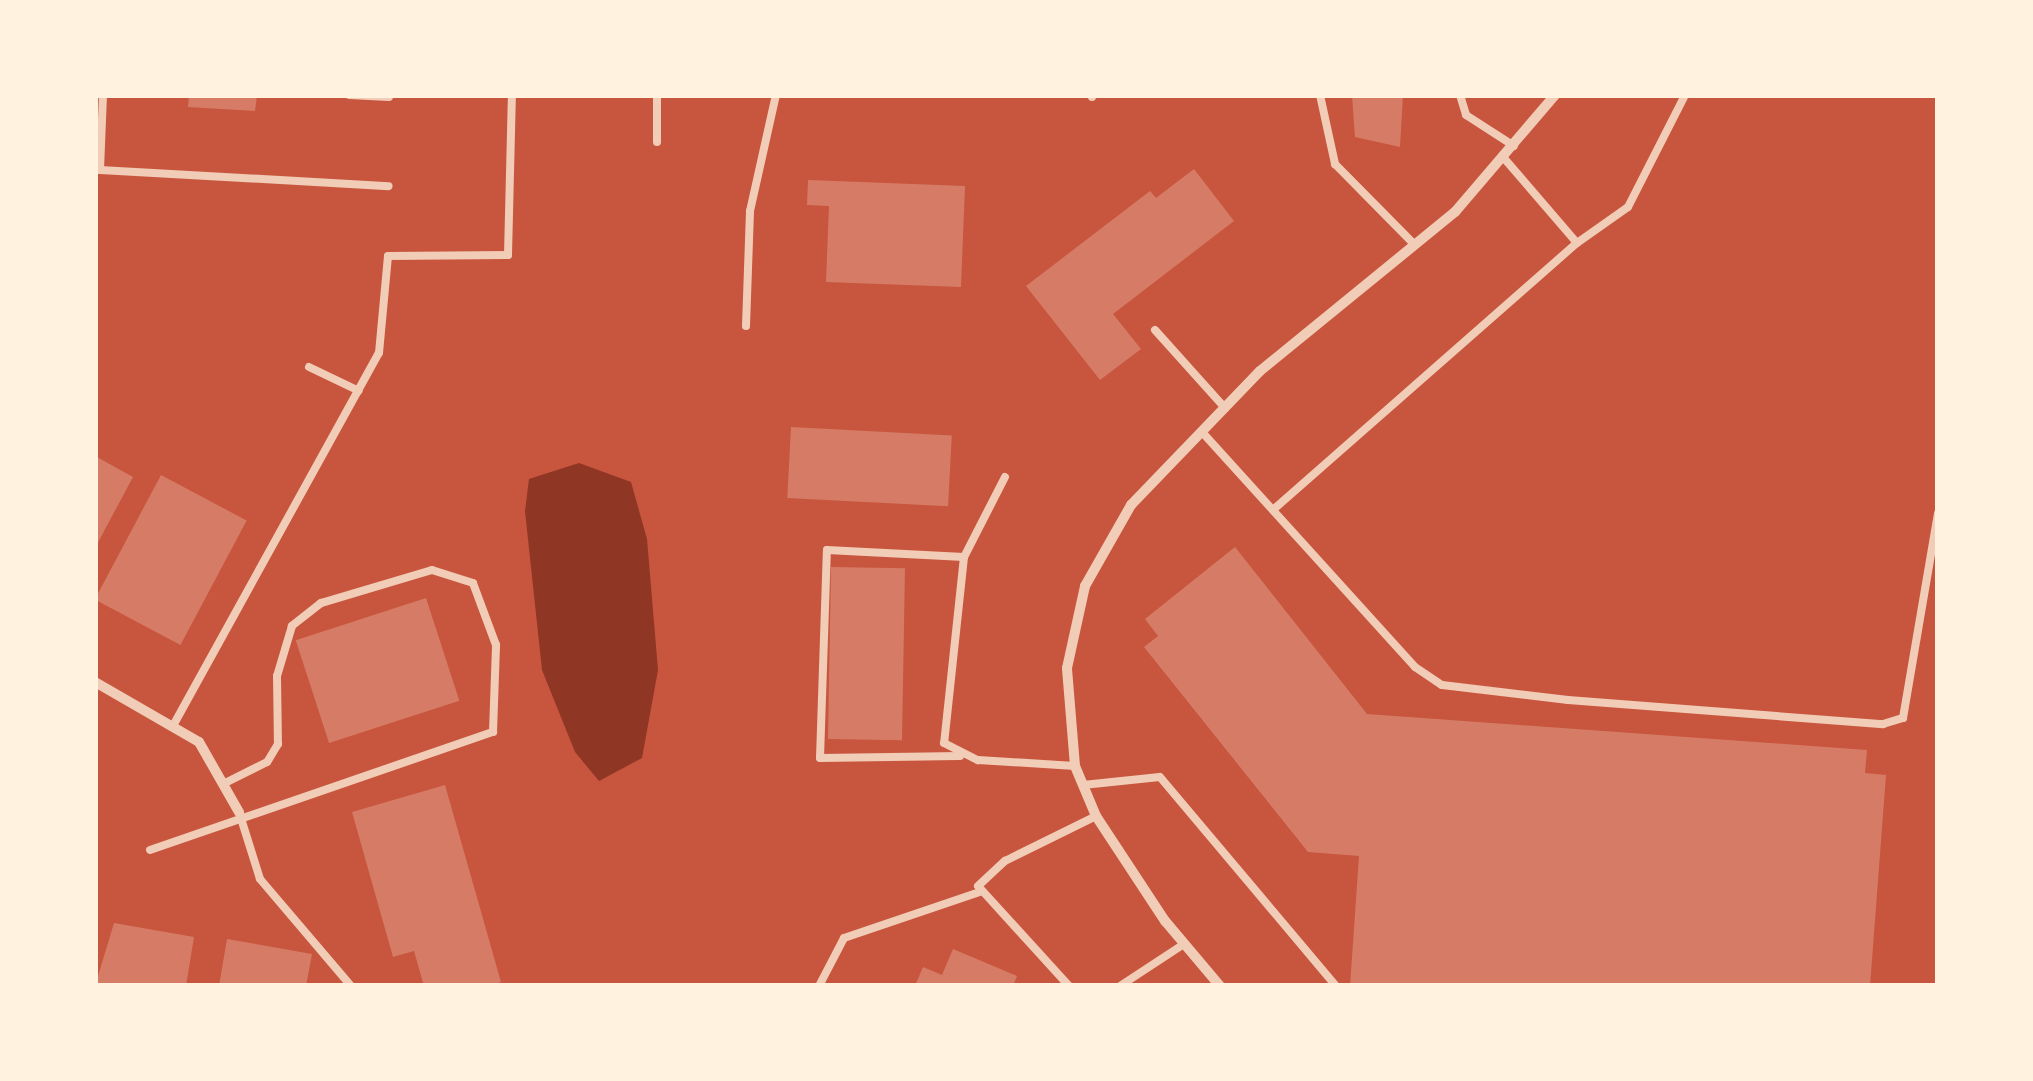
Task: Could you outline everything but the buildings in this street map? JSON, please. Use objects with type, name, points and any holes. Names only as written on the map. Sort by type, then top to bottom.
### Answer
[{"type":"street","points":[[1220,986],[1184,944],[1096,816],[1076,766],[1067,668],[1086,586],[1131,505],[1225,408],[1415,245],[1504,158],[1555,95]]},
{"type":"street","points":[[95,682],[174,724],[199,742],[240,812]]},
{"type":"lane","points":[[102,95],[100,170],[389,186]]},
{"type":"lane","points":[[349,95],[389,97]]},
{"type":"lane","points":[[174,724],[359,391],[383,338],[388,256],[508,255],[512,95]]},
{"type":"lane","points":[[657,95],[657,142]]},
{"type":"lane","points":[[746,326],[750,211],[776,95]]},
{"type":"lane","points":[[1320,95],[1335,164],[1415,245]]},
{"type":"lane","points":[[1460,95],[1466,115],[1514,146]]},
{"type":"lane","points":[[1274,509],[1577,243],[1628,207],[1685,95]]},
{"type":"lane","points":[[1504,158],[1577,243]]},
{"type":"lane","points":[[1155,330],[1225,408]]},
{"type":"lane","points":[[309,367],[359,391]]},
{"type":"lane","points":[[1202,432],[1415,667],[1442,685],[1884,724],[1903,718],[1912,692],[1938,513]]},
{"type":"lane","points":[[960,756],[944,743],[964,557],[1005,478]]},
{"type":"lane","points":[[964,557],[827,550],[820,758],[960,756],[1076,766]]},
{"type":"lane","points":[[150,850],[240,812],[492,732],[498,665],[483,600],[473,583],[442,569],[360,588],[292,626],[277,676],[278,744],[267,762],[225,784]]},
{"type":"lane","points":[[1083,784],[1160,777],[1336,986]]},
{"type":"lane","points":[[240,812],[260,878],[351,986]]},
{"type":"lane","points":[[980,892],[988,871],[1096,816]]},
{"type":"lane","points":[[819,986],[844,938],[980,892]]},
{"type":"lane","points":[[980,892],[1069,986]]},
{"type":"lane","points":[[1120,986],[1184,944]]},
{"type":"shaded area","points":[[579,463],[631,482],[647,539],[658,670],[642,758],[599,781],[575,752],[542,670],[525,511],[529,479]]}]
